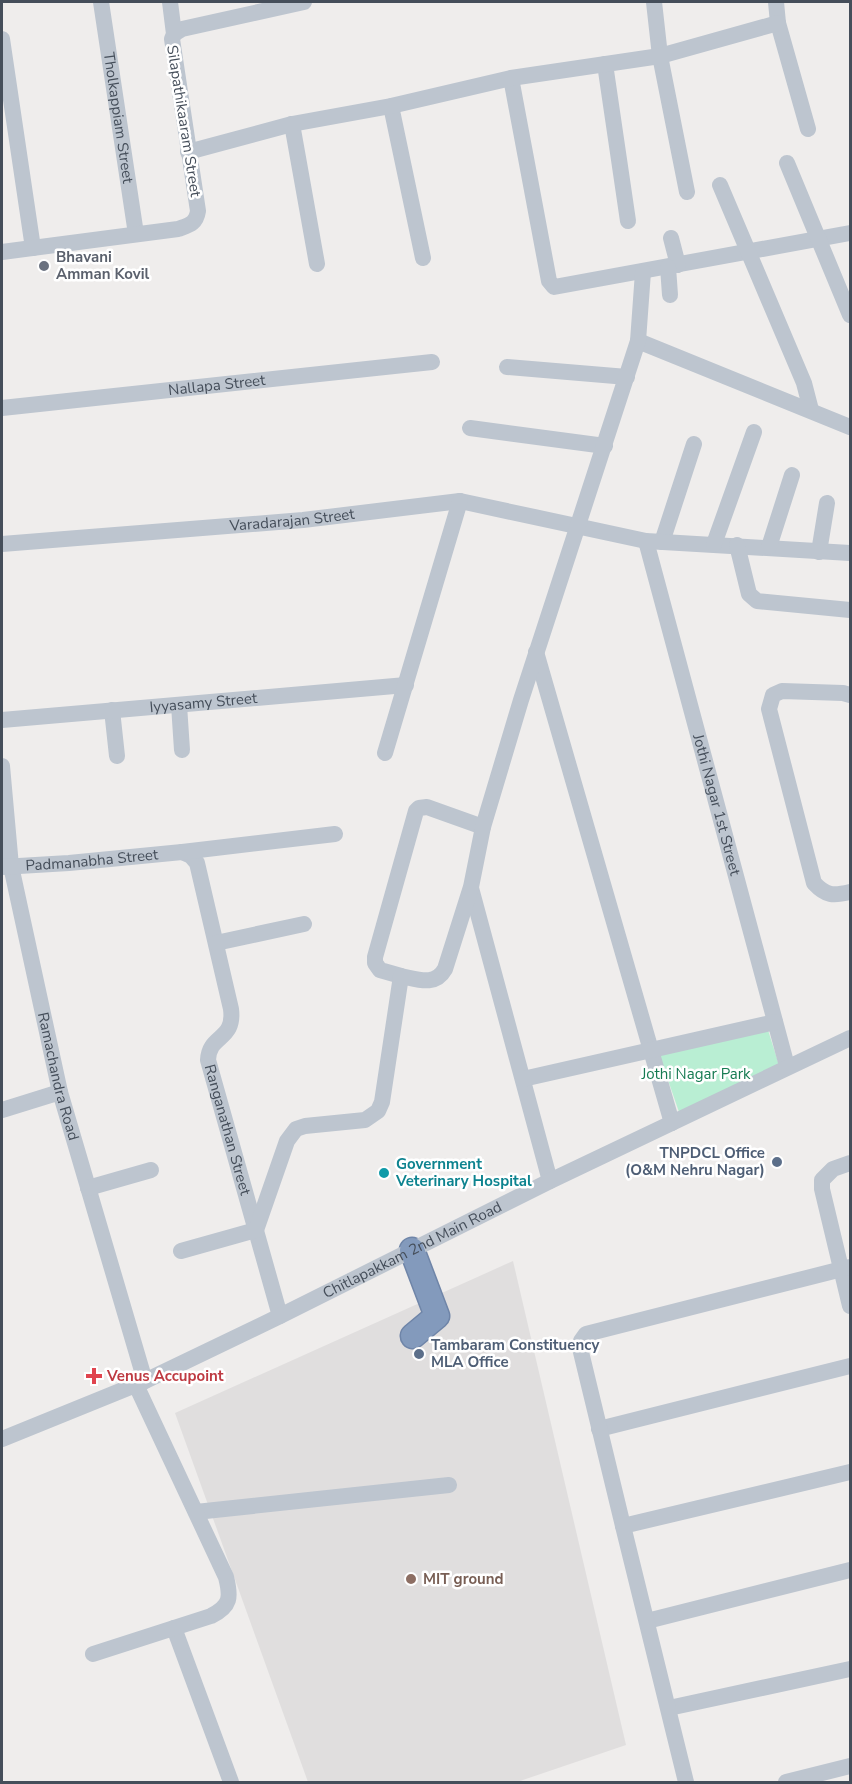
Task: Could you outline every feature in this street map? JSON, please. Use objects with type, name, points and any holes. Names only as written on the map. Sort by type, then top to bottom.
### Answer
[{"type":"highway","points":[[412,1250],[437,1316],[413,1336]]},
{"type":"street","name":"Tholkappiam Street","points":[[101,2],[136,234]]},
{"type":"street","name":"Silapathikaaram Street","points":[[136,234],[178,229],[191,225],[197,219],[198,211],[172,39],[174,34],[170,2]]},
{"type":"street","points":[[174,34],[182,29],[304,2]]},
{"type":"street","points":[[654,2],[660,56],[687,192]]},
{"type":"street","points":[[776,2],[778,23],[808,129]]},
{"type":"street","points":[[188,152],[292,123],[391,106],[511,78],[660,56],[778,23]]},
{"type":"street","points":[[2,39],[33,248]]},
{"type":"street","points":[[605,64],[627,221]]},
{"type":"street","points":[[511,78],[550,284],[560,287],[850,233]]},
{"type":"street","points":[[391,106],[423,258]]},
{"type":"street","points":[[292,123],[317,264]]},
{"type":"street","points":[[787,163],[850,315]]},
{"type":"street","points":[[720,185],[804,383],[811,410]]},
{"type":"street","points":[[2,252],[136,234]]},
{"type":"street","points":[[670,294],[673,266],[671,238]]},
{"type":"street","points":[[483,827],[427,807],[416,811],[375,957],[375,963],[380,970],[432,981],[441,976],[471,887],[483,827],[536,652],[638,341],[642,272]]},
{"type":"street","points":[[638,341],[850,427]]},
{"type":"street","name":"Nallapa Street","points":[[2,408],[432,362]]},
{"type":"street","points":[[507,367],[627,377]]},
{"type":"street","points":[[470,428],[605,446]]},
{"type":"street","points":[[714,544],[754,432]]},
{"type":"street","points":[[654,542],[694,444]]},
{"type":"street","points":[[769,547],[792,475]]},
{"type":"street","points":[[385,753],[460,501]]},
{"type":"street","name":"Varadarajan Street","points":[[2,544],[303,520],[460,501],[654,542],[850,553]]},
{"type":"street","points":[[819,552],[827,503]]},
{"type":"street","name":"Jothi Nagar 1st Street","points":[[654,542],[787,1066]]},
{"type":"street","points":[[737,545],[749,594],[757,601],[850,610]]},
{"type":"street","points":[[536,652],[672,1123]]},
{"type":"street","name":"Iyyasamy Street","points":[[2,720],[406,685]]},
{"type":"street","points":[[850,695],[782,691],[773,695],[769,709],[814,883],[824,893],[833,896],[850,892]]},
{"type":"street","points":[[179,705],[182,750]]},
{"type":"street","points":[[112,710],[117,756]]},
{"type":"street","name":"Ramachandra Road","points":[[2,766],[6,867],[60,1092],[141,1383],[226,1577],[229,1591],[228,1603],[220,1612],[174,1628]]},
{"type":"street","name":"Padmanabha Street","points":[[6,867],[182,852],[335,834]]},
{"type":"street","name":"Ranganathan Street","points":[[182,852],[192,856],[197,863],[232,1018],[231,1026],[226,1033],[209,1050],[208,1060],[280,1316]]},
{"type":"street","points":[[471,887],[550,1181]]},
{"type":"street","points":[[216,943],[304,924]]},
{"type":"street","points":[[181,1251],[256,1230],[287,1140],[296,1129],[305,1126],[365,1120],[378,1111],[382,1102],[401,976]]},
{"type":"street","points":[[523,1079],[775,1022]]},
{"type":"street","name":"Chitlapakkam 2nd Main Road","points":[[2,1435],[141,1383],[550,1181],[787,1066],[850,1038]]},
{"type":"street","points":[[2,1110],[60,1092]]},
{"type":"street","points":[[850,1163],[833,1169],[822,1180],[822,1189],[846,1268],[850,1306]]},
{"type":"street","points":[[88,1188],[151,1170]]},
{"type":"street","points":[[686,1782],[599,1429],[580,1348],[581,1341],[586,1334],[846,1268]]},
{"type":"street","points":[[599,1429],[850,1366]]},
{"type":"street","points":[[623,1526],[850,1472]]},
{"type":"street","points":[[196,1512],[449,1485]]},
{"type":"street","points":[[647,1621],[850,1570]]},
{"type":"street","points":[[93,1654],[174,1628],[231,1782]]},
{"type":"street","points":[[669,1708],[850,1669]]},
{"type":"street","points":[[786,1782],[850,1766]]},
{"type":"shaded area","name":"MIT ground","points":[[513,1261],[626,1745],[517,1782],[308,1782],[175,1413]]},
{"type":"green space","name":"Jothi Nagar Park","points":[[768,1030],[779,1065],[679,1112],[659,1054]]},
{"type":"place","name":"Bhavani Amman Kovil","points":[[44,266]]},
{"type":"place","name":"TNPDCL Office (O&M Nehru Nagar)","points":[[777,1162]]},
{"type":"place","name":"Government Veterinary Hospital","points":[[384,1173]]},
{"type":"place","name":"Tambaram Constituency MLA Office","points":[[419,1354]]},
{"type":"place","name":"Venus Accupoint","points":[[94,1376]]},
{"type":"place","name":"MIT ground","points":[[411,1579]]}]
